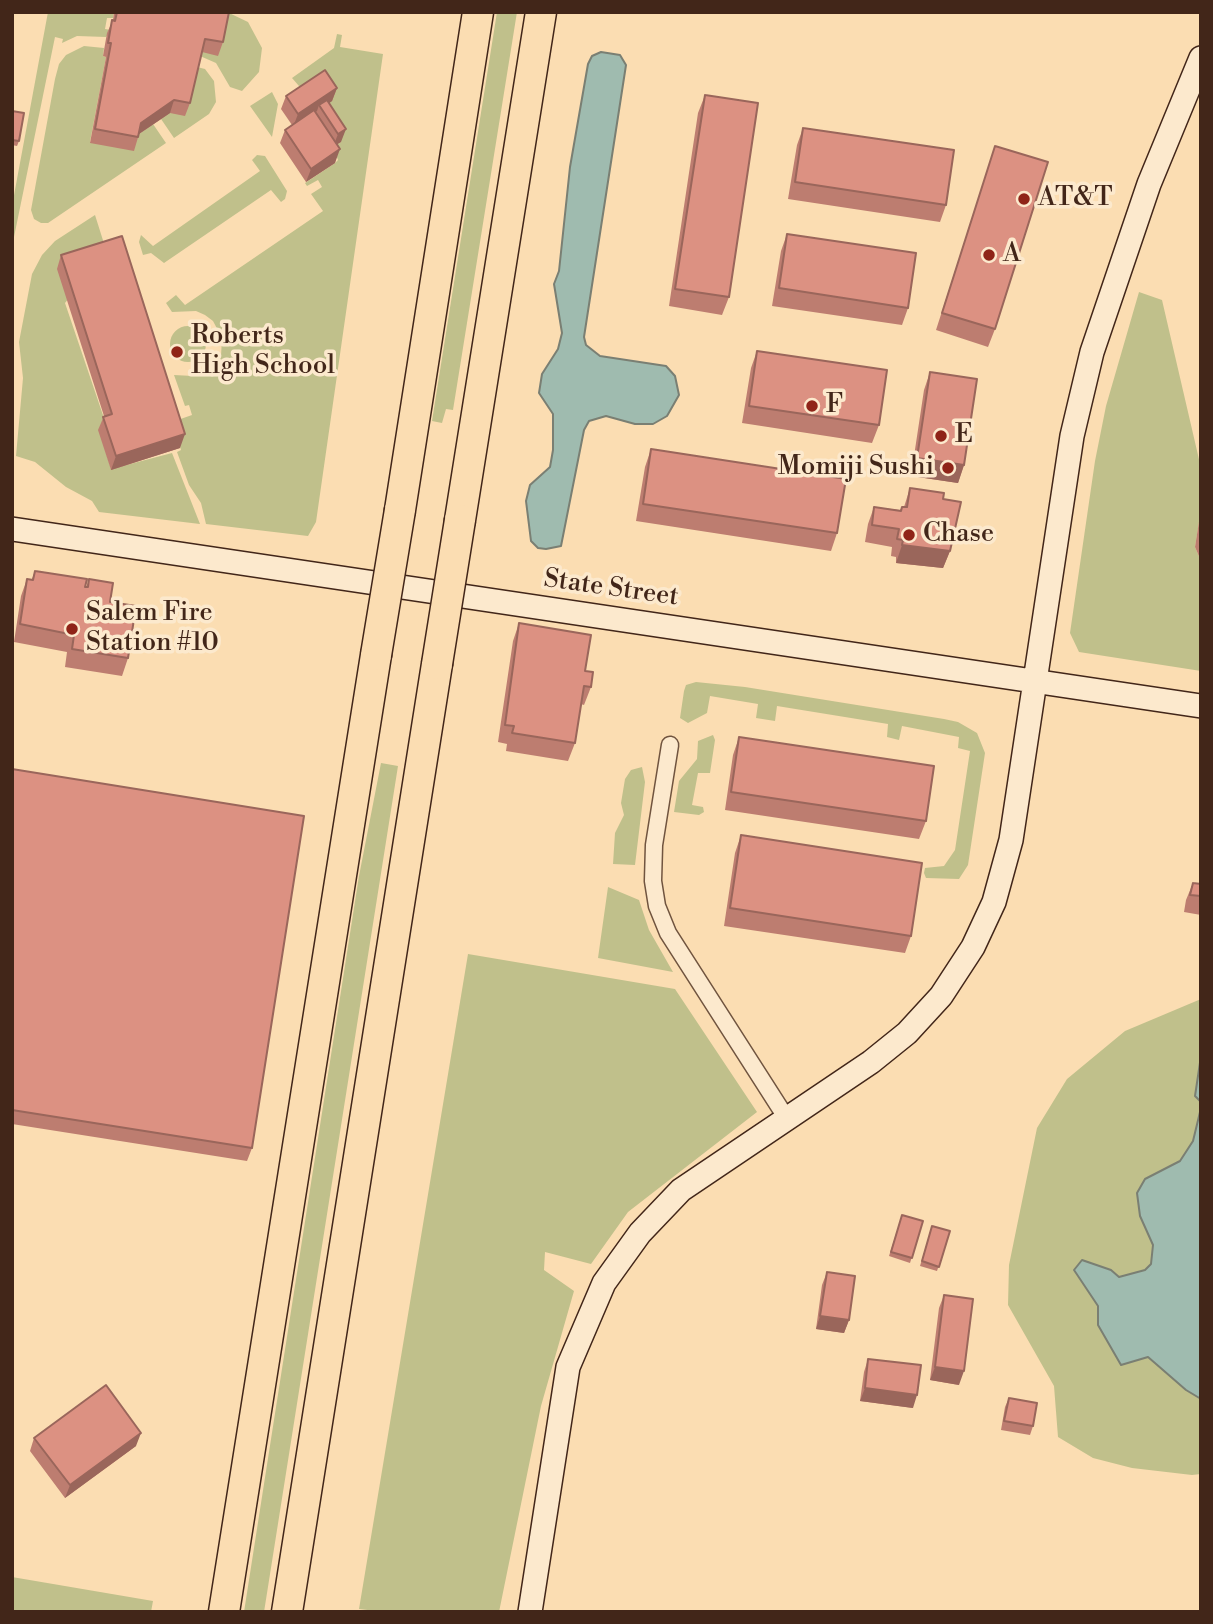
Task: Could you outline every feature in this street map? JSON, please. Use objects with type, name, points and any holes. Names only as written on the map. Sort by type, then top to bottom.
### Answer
[{"type":"highway","points":[[224,1612],[478,12]]},
{"type":"highway","points":[[287,1612],[541,12]]},
{"type":"main road","points":[[530,1612],[568,1367],[604,1283],[640,1233],[681,1190],[872,1062],[907,1033],[941,996],[972,947],[994,902],[1006,863],[1072,436],[1092,352],[1144,196],[1201,58]]},
{"type":"main road","name":"State Street","points":[[12,529],[1201,706]]},
{"type":"street","points":[[670,745],[654,845],[653,881],[657,906],[668,933],[787,1119]]},
{"type":"green space","points":[[48,12],[114,12],[113,18],[107,18],[105,29],[111,30],[106,37],[77,36],[62,43],[63,39],[55,37],[14,237],[12,279],[12,206]]},
{"type":"green space","points":[[227,12],[248,22],[262,48],[259,72],[242,91],[230,87],[216,63],[200,56]]},
{"type":"green space","points":[[497,12],[517,12],[453,410],[446,409],[442,423],[432,421]]},
{"type":"green space","points":[[337,34],[342,35],[340,47],[383,54],[316,522],[308,536],[206,524],[201,503],[189,485],[177,452],[181,450],[172,422],[192,415],[189,405],[185,406],[174,375],[193,376],[211,367],[221,356],[222,338],[213,321],[205,315],[196,311],[172,312],[166,303],[176,295],[185,305],[323,211],[311,194],[322,187],[318,180],[307,186],[305,183],[338,160],[333,147],[341,142],[320,110],[292,78],[334,48]]},
{"type":"green space","points":[[84,46],[104,48],[103,56],[106,57],[90,142],[136,136],[153,124],[166,143],[48,223],[41,223],[34,219],[31,210],[55,79],[59,64],[66,55]]},
{"type":"green space","points":[[197,67],[205,69],[214,81],[216,102],[209,114],[174,138],[161,119]]},
{"type":"green space","points":[[272,92],[278,104],[272,137],[250,106]]},
{"type":"green space","points":[[257,155],[265,156],[287,191],[285,199],[281,202],[271,190],[164,263],[151,253],[143,255],[139,242],[141,235],[153,246],[260,171],[252,160]]},
{"type":"green space","points":[[95,215],[107,253],[65,303],[107,427],[99,430],[111,469],[172,453],[200,524],[99,512],[92,501],[66,487],[35,462],[16,456],[23,378],[19,342],[32,274],[42,255],[55,241]]},
{"type":"green space","points":[[1139,292],[1162,300],[1201,468],[1201,510],[1195,547],[1201,561],[1201,671],[1079,652],[1070,633],[1095,461],[1106,406]]},
{"type":"green space","points":[[188,326],[200,332],[206,344],[200,356],[188,362],[176,356],[170,344],[176,332]]},
{"type":"green space","points":[[696,682],[745,687],[944,719],[958,722],[977,733],[985,753],[968,865],[959,879],[926,878],[924,873],[925,868],[944,866],[955,850],[970,751],[958,748],[959,737],[902,726],[899,740],[887,737],[888,724],[777,706],[775,721],[756,718],[758,704],[710,696],[707,713],[688,723],[680,718],[684,691],[686,685]]},
{"type":"green space","points":[[713,735],[715,740],[710,773],[698,773],[692,805],[703,807],[704,812],[699,815],[674,812],[679,781],[697,759],[698,741]]},
{"type":"green space","points":[[381,763],[398,766],[264,1612],[244,1612],[359,876]]},
{"type":"green space","points":[[642,767],[645,782],[635,865],[613,864],[615,833],[624,815],[621,803],[625,779],[631,770]]},
{"type":"green space","points":[[608,887],[639,900],[649,930],[673,972],[598,958]]},
{"type":"green space","points":[[468,954],[675,989],[757,1112],[628,1212],[591,1264],[545,1252],[544,1270],[574,1291],[541,1406],[499,1612],[384,1612],[359,1609]]},
{"type":"green space","points":[[1201,999],[1201,1474],[1192,1475],[1132,1468],[1093,1458],[1058,1437],[1054,1386],[1008,1305],[1009,1265],[1037,1128],[1067,1079],[1125,1031]]},
{"type":"green space","points":[[12,1577],[153,1601],[151,1612],[12,1612]]},
{"type":"shaded area","points":[[601,52],[620,55],[626,65],[584,337],[586,345],[600,356],[666,366],[675,376],[679,395],[667,416],[653,424],[635,424],[606,416],[589,421],[584,430],[561,546],[546,549],[538,548],[531,541],[526,501],[530,485],[550,467],[553,450],[553,414],[539,393],[542,374],[558,349],[562,333],[554,284],[559,271],[570,167],[588,64],[592,56]]},
{"type":"shaded area","points":[[1201,1056],[1201,1102],[1195,1096]]},
{"type":"shaded area","points":[[1201,1102],[1201,1399],[1186,1390],[1148,1357],[1121,1365],[1098,1325],[1098,1306],[1074,1270],[1082,1260],[1111,1270],[1119,1277],[1145,1270],[1151,1264],[1153,1245],[1140,1216],[1137,1193],[1145,1179],[1180,1161],[1193,1141]]},
{"type":"building","points":[[117,12],[229,12],[223,42],[205,39],[190,103],[174,100],[141,123],[138,137],[95,129],[111,43],[108,43],[112,20],[115,21]]},
{"type":"building","points":[[325,70],[337,88],[298,114],[286,96]]},
{"type":"building","points":[[705,95],[758,103],[729,297],[675,289]]},
{"type":"building","points":[[327,100],[346,129],[338,134],[319,105]]},
{"type":"building","points":[[314,110],[340,149],[311,169],[285,130]]},
{"type":"building","points":[[12,111],[24,113],[19,141],[12,140]]},
{"type":"building","points":[[803,128],[954,150],[946,205],[795,182]]},
{"type":"building","name":"A","points":[[995,146],[1048,162],[995,329],[942,313]]},
{"type":"building","points":[[787,234],[916,253],[908,308],[779,288]]},
{"type":"building","points":[[122,236],[185,434],[116,456],[103,417],[112,414],[61,255]]},
{"type":"building","name":"F","points":[[757,351],[887,370],[879,425],[749,406]]},
{"type":"building","name":"E","points":[[930,372],[977,379],[964,465],[917,458]]},
{"type":"building","points":[[651,449],[846,479],[837,533],[643,504]]},
{"type":"building","points":[[910,488],[944,493],[943,499],[961,502],[950,551],[902,545],[903,540],[897,539],[899,529],[872,525],[874,507],[901,511],[902,507],[907,507]]},
{"type":"building","points":[[35,571],[87,579],[85,587],[88,587],[89,579],[113,583],[110,602],[136,606],[128,658],[72,649],[74,635],[20,624],[27,579],[33,580]]},
{"type":"building","points":[[519,623],[591,635],[585,671],[593,672],[591,687],[584,686],[575,743],[512,733],[514,726],[505,725]]},
{"type":"building","points":[[739,737],[934,766],[926,821],[731,792]]},
{"type":"building","points":[[12,769],[304,816],[252,1148],[12,1110]]},
{"type":"building","points":[[741,835],[922,863],[911,936],[730,908]]},
{"type":"building","points":[[1193,883],[1201,884],[1201,896],[1190,895]]},
{"type":"building","points":[[902,1215],[923,1221],[912,1258],[891,1252]]},
{"type":"building","points":[[932,1226],[950,1231],[939,1267],[922,1261]]},
{"type":"building","points":[[827,1272],[855,1276],[849,1320],[820,1316]]},
{"type":"building","points":[[944,1295],[973,1299],[964,1371],[935,1367]]},
{"type":"building","points":[[868,1359],[921,1365],[917,1395],[865,1388]]},
{"type":"building","points":[[106,1385],[141,1433],[70,1485],[34,1438]]},
{"type":"building","points":[[1009,1398],[1037,1403],[1033,1426],[1004,1421]]},
{"type":"place","name":"AT&T","points":[[1024,199]]},
{"type":"place","name":"A","points":[[989,255]]},
{"type":"place","name":"Roberts High School","points":[[177,352]]},
{"type":"place","name":"F","points":[[812,406]]},
{"type":"place","name":"E","points":[[941,436]]},
{"type":"place","name":"Momiji Sushi","points":[[948,468]]},
{"type":"place","name":"Chase","points":[[909,535]]},
{"type":"place","name":"Salem Fire Station #10","points":[[72,629]]}]
